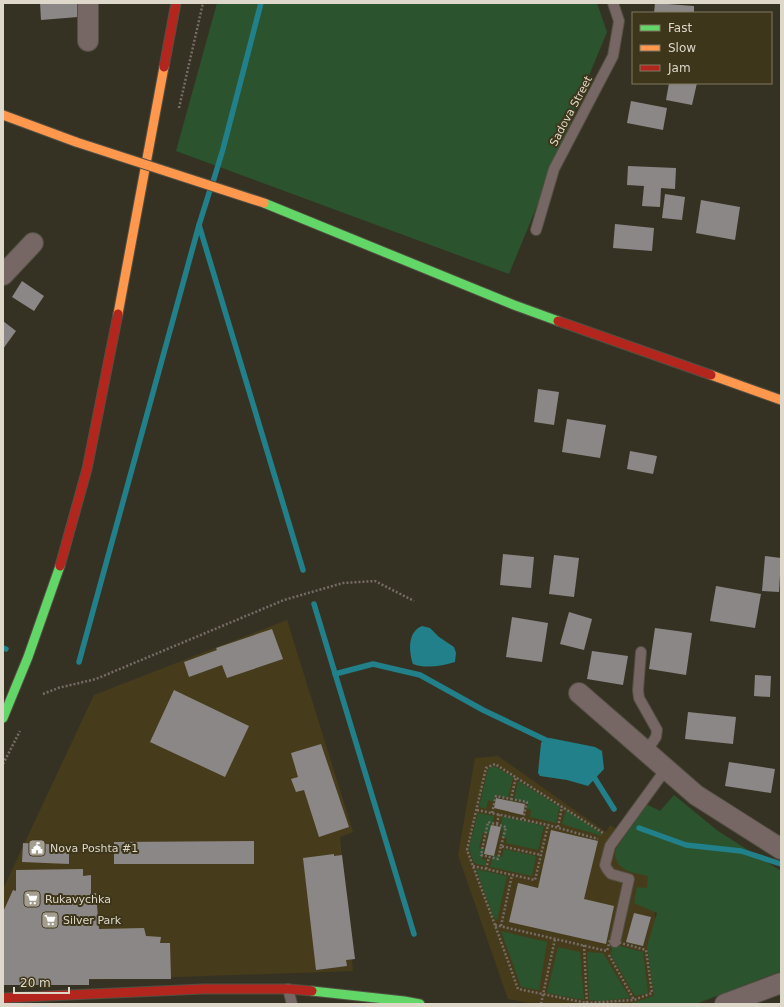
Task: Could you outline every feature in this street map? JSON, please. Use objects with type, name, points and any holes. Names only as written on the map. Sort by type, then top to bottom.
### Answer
[{"type":"main road","points":[[3,718],[48,607],[68,542],[87,469],[176,3]]},
{"type":"main road","points":[[3,115],[76,142],[264,202],[514,305],[781,400]]},
{"type":"main road","points":[[3,998],[203,989],[288,989],[420,1004]]},
{"type":"street","points":[[88,3],[88,41]]},
{"type":"street","points":[[3,275],[33,243]]},
{"type":"street","points":[[579,693],[696,795],[781,849]]},
{"type":"street","points":[[725,1004],[781,983]]},
{"type":"lane","name":"Sadova Street","points":[[536,230],[554,169],[613,56],[619,21],[613,3]]},
{"type":"lane","points":[[641,652],[638,690],[639,698],[657,730],[656,737],[646,752]]},
{"type":"lane","points":[[615,942],[634,881],[611,874],[605,864],[612,843],[666,769]]},
{"type":"lane","points":[[288,989],[292,1004]]},
{"type":"path","points":[[43,694],[58,688],[96,679],[284,600],[344,583],[375,581],[414,601]]},
{"type":"path","points":[[612,843],[562,807],[495,764],[486,768],[467,850],[518,989],[587,1003],[634,1000],[652,993],[646,950],[610,940],[607,951],[634,1000]]},
{"type":"path","points":[[511,799],[516,777]]},
{"type":"path","points":[[492,813],[496,796],[527,802],[523,819]]},
{"type":"path","points":[[558,828],[562,807]]},
{"type":"path","points":[[476,810],[548,825],[612,843]]},
{"type":"path","points":[[497,824],[499,814]]},
{"type":"path","points":[[488,822],[497,824],[506,827],[498,859],[480,855],[488,822]]},
{"type":"path","points":[[473,866],[535,880],[548,825]]},
{"type":"path","points":[[501,846],[541,855]]},
{"type":"path","points":[[486,868],[489,857]]},
{"type":"path","points":[[501,926],[512,875]]},
{"type":"path","points":[[495,924],[607,951]]},
{"type":"path","points":[[541,1004],[555,939]]},
{"type":"path","points":[[584,945],[587,1003]]},
{"type":"shaded area","points":[[287,620],[353,832],[340,837],[353,971],[3,983],[3,889],[94,695]]},
{"type":"shaded area","points":[[498,756],[606,832],[610,825],[649,849],[663,1004],[536,1004],[508,999],[458,855],[475,758]]},
{"type":"green space","points":[[217,3],[597,3],[607,32],[509,274],[176,151]]},
{"type":"green space","points":[[494,766],[513,777],[508,798],[495,795],[494,802],[488,800],[486,809],[479,807],[488,769]]},
{"type":"green space","points":[[518,781],[560,807],[556,823],[530,817],[531,810],[526,809],[528,804],[514,799]]},
{"type":"green space","points":[[674,795],[718,831],[781,871],[781,971],[696,1004],[618,1004],[633,1003],[654,996],[647,946],[657,913],[634,903],[637,887],[647,888],[648,876],[631,872],[621,867],[616,858],[615,851],[646,804],[660,811]]},
{"type":"green space","points":[[566,810],[602,834],[602,836],[562,824]]},
{"type":"green space","points":[[478,813],[494,816],[490,834],[483,832],[479,848],[485,849],[482,859],[486,860],[485,866],[474,863],[469,848]]},
{"type":"green space","points":[[503,816],[544,826],[538,850],[506,843],[507,838],[502,836],[503,830],[500,829]]},
{"type":"green space","points":[[504,849],[536,856],[532,876],[490,867],[493,855],[502,857]]},
{"type":"green space","points":[[476,869],[507,876],[497,920],[494,918]]},
{"type":"green space","points":[[501,931],[547,942],[539,990],[521,987]]},
{"type":"green space","points":[[613,944],[643,952],[648,993],[635,996],[611,955]]},
{"type":"green space","points":[[558,947],[580,952],[584,1000],[547,993]]},
{"type":"green space","points":[[587,952],[603,953],[630,998],[600,1001],[589,1000]]},
{"type":"water","points":[[422,626],[430,628],[439,637],[454,647],[456,653],[455,662],[434,666],[418,666],[413,664],[410,643],[414,633]]},
{"type":"water","points":[[550,738],[595,747],[602,751],[604,769],[588,786],[567,780],[540,776],[538,773],[541,743],[544,739]]},
{"type":"building","points":[[40,3],[77,3],[78,17],[41,20]]},
{"type":"building","points":[[655,3],[694,6],[694,12],[654,12]]},
{"type":"building","points":[[669,84],[697,84],[692,105],[666,100]]},
{"type":"building","points":[[631,101],[667,108],[663,130],[627,123]]},
{"type":"building","points":[[628,166],[676,168],[675,189],[661,188],[660,207],[642,206],[644,186],[627,185]]},
{"type":"building","points":[[665,194],[685,197],[682,220],[662,218]]},
{"type":"building","points":[[701,200],[740,207],[735,240],[696,233]]},
{"type":"building","points":[[615,224],[654,228],[652,251],[613,248]]},
{"type":"building","points":[[22,281],[44,296],[34,311],[12,297]]},
{"type":"building","points":[[3,321],[16,331],[3,349]]},
{"type":"building","points":[[538,389],[559,392],[554,425],[534,422]]},
{"type":"building","points":[[567,419],[606,425],[600,458],[562,452]]},
{"type":"building","points":[[630,451],[657,456],[653,474],[627,469]]},
{"type":"building","points":[[503,554],[534,557],[531,588],[500,585]]},
{"type":"building","points":[[554,555],[579,558],[574,597],[549,594]]},
{"type":"building","points":[[765,556],[781,558],[779,592],[762,591]]},
{"type":"building","points":[[716,586],[761,594],[755,628],[710,621]]},
{"type":"building","points":[[569,612],[592,619],[584,650],[560,644]]},
{"type":"building","points":[[512,617],[548,623],[542,662],[506,657]]},
{"type":"building","points":[[655,628],[692,633],[686,675],[649,669]]},
{"type":"building","points":[[272,629],[283,659],[227,678],[222,665],[189,677],[184,662],[217,650],[216,648]]},
{"type":"building","points":[[592,651],[628,656],[623,685],[587,679]]},
{"type":"building","points":[[755,675],[771,676],[770,697],[754,696]]},
{"type":"building","points":[[174,690],[249,726],[225,777],[150,742]]},
{"type":"building","points":[[688,712],[736,717],[733,744],[685,739]]},
{"type":"building","points":[[321,744],[349,827],[319,837],[304,790],[296,792],[291,779],[298,777],[291,753]]},
{"type":"building","points":[[729,762],[775,769],[771,793],[725,786]]},
{"type":"building","points":[[496,798],[525,804],[523,815],[494,808]]},
{"type":"building","points":[[491,825],[501,827],[494,856],[484,854]]},
{"type":"building","points":[[551,830],[598,841],[584,899],[614,906],[606,944],[509,922],[518,883],[538,888]]},
{"type":"building","points":[[254,841],[254,864],[114,864],[114,842]]},
{"type":"building","points":[[23,843],[69,845],[69,864],[22,862]]},
{"type":"building","points":[[334,854],[334,856],[342,855],[355,959],[346,960],[347,966],[316,970],[303,858]]},
{"type":"building","name":"Silver Park","points":[[83,869],[83,876],[91,875],[91,893],[96,893],[99,929],[144,928],[146,936],[161,937],[160,943],[170,943],[171,979],[89,979],[89,985],[3,985],[3,912],[13,890],[16,891],[16,870]]},
{"type":"building","points":[[634,913],[651,917],[643,946],[626,942]]},
{"type":"waterway","points":[[213,182],[261,3]]},
{"type":"waterway","points":[[210,190],[199,225],[303,570]]},
{"type":"waterway","points":[[79,662],[199,225]]},
{"type":"waterway","points":[[314,604],[414,934]]},
{"type":"waterway","points":[[335,674],[373,664],[420,675],[483,710],[550,742]]},
{"type":"waterway","points":[[592,774],[614,809]]},
{"type":"waterway","points":[[639,828],[686,845],[741,851],[781,864]]},
{"type":"traffic: fast","points":[[264,203],[514,305],[558,321]]},
{"type":"traffic: fast","points":[[3,718],[28,657],[60,566]]},
{"type":"traffic: fast","points":[[312,991],[420,1004]]},
{"type":"traffic: slow","points":[[118,314],[164,67]]},
{"type":"traffic: slow","points":[[3,115],[76,142]]},
{"type":"traffic: slow","points":[[76,142],[264,203]]},
{"type":"traffic: slow","points":[[711,375],[781,400]]},
{"type":"traffic: jam","points":[[164,67],[176,3]]},
{"type":"traffic: jam","points":[[60,566],[87,469],[118,314]]},
{"type":"traffic: jam","points":[[558,321],[711,375]]},
{"type":"traffic: jam","points":[[3,998],[203,989],[288,989],[312,991]]},
{"type":"place","name":"Nova Poshta #1","points":[[37,848]]},
{"type":"place","name":"Rukavychka","points":[[32,899]]},
{"type":"place","name":"Silver Park","points":[[50,920]]}]
